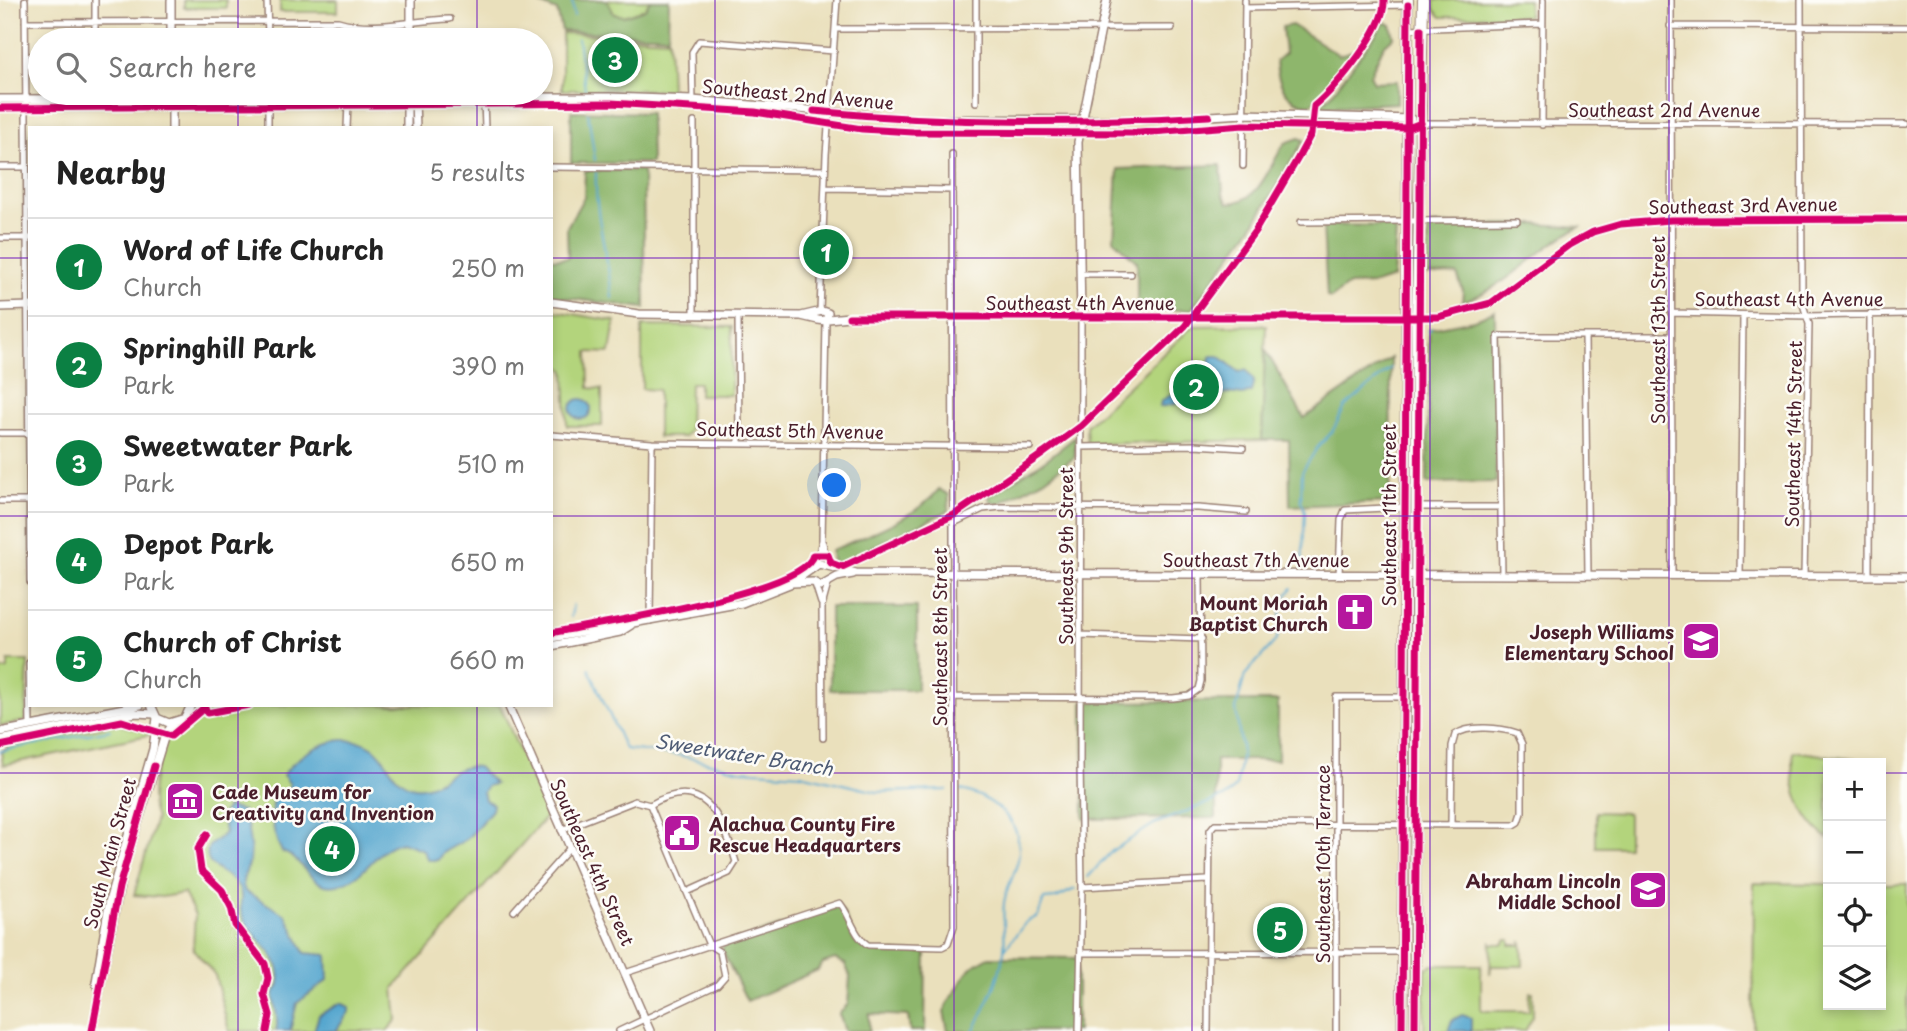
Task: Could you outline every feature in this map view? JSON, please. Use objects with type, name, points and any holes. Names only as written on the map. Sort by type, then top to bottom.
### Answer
[{"type":"highway","name":"Southeast 11th Street","points":[[1415,1031],[1417,317],[1423,0]]},
{"type":"highway","name":"Southeast 11th Street","points":[[1402,1031],[1404,317],[1408,3]]},
{"type":"highway","points":[[1404,957],[1417,957]]},
{"type":"street","points":[[0,238],[28,238],[25,0]]},
{"type":"street","points":[[95,0],[95,28]]},
{"type":"street","points":[[171,0],[171,28]]},
{"type":"street","points":[[267,0],[267,28]]},
{"type":"street","points":[[411,0],[411,28]]},
{"type":"street","points":[[822,606],[830,582],[822,540],[825,170],[837,0]]},
{"type":"street","points":[[976,0],[976,102]]},
{"type":"street","name":"Southeast 9th Street","points":[[1079,1031],[1082,953],[1082,507],[1079,132],[1107,0]]},
{"type":"street","points":[[1243,166],[1245,0]]},
{"type":"street","points":[[1542,0],[1542,125]]},
{"type":"street","name":"Southeast 13th Street","points":[[1671,0],[1672,575]]},
{"type":"street","name":"Southeast 14th Street","points":[[1801,0],[1800,220],[1802,302],[1807,316],[1809,386],[1804,576]]},
{"type":"street","points":[[1245,8],[1408,3]]},
{"type":"street","points":[[25,22],[338,21],[350,25],[384,26],[450,19]]},
{"type":"street","points":[[1408,29],[1542,24]]},
{"type":"street","points":[[1670,26],[1907,27]]},
{"type":"street","points":[[835,29],[1172,29]]},
{"type":"street","points":[[693,103],[692,52],[699,41],[834,51]]},
{"type":"street","points":[[0,99],[26,103]]},
{"type":"street","name":"Southeast 2nd Avenue","points":[[553,100],[693,103],[916,119],[1141,120],[1244,114],[1408,123]]},
{"type":"street","points":[[0,107],[26,103]]},
{"type":"street","name":"Southeast 2nd Avenue","points":[[693,103],[829,124],[913,132],[1139,133],[1244,125],[1408,123],[1670,126],[1907,124]]},
{"type":"street","points":[[172,105],[172,126]]},
{"type":"street","points":[[268,105],[268,126]]},
{"type":"street","points":[[347,126],[348,105]]},
{"type":"street","points":[[407,126],[410,105]]},
{"type":"street","points":[[412,105],[416,126]]},
{"type":"street","points":[[484,105],[485,126]]},
{"type":"street","points":[[694,122],[694,316]]},
{"type":"street","name":"Southeast 8th Street","points":[[709,946],[841,902],[849,914],[858,939],[868,946],[942,947],[948,944],[954,926],[951,697],[955,317],[952,154]]},
{"type":"street","points":[[0,167],[26,167]]},
{"type":"street","points":[[553,167],[825,170]]},
{"type":"street","points":[[825,188],[953,190]]},
{"type":"street","name":"Southeast 3rd Avenue","points":[[1514,288],[1554,254],[1593,232],[1621,224],[1671,220],[1907,219]]},
{"type":"street","points":[[1301,222],[1517,220]]},
{"type":"street","points":[[1080,274],[1131,274]]},
{"type":"street","name":"Southeast 4th Avenue","points":[[553,302],[639,314],[694,316],[1417,317],[1467,312],[1491,303],[1514,288]]},
{"type":"street","points":[[0,307],[28,306]]},
{"type":"street","name":"Southeast 4th Avenue","points":[[1671,313],[1807,316],[1907,314]]},
{"type":"street","points":[[1869,576],[1870,314]]},
{"type":"street","points":[[1740,576],[1743,315]]},
{"type":"street","points":[[738,316],[739,444]]},
{"type":"street","points":[[1502,575],[1499,336],[1671,336]]},
{"type":"street","points":[[1586,337],[1588,575]]},
{"type":"street","points":[[0,433],[28,433]]},
{"type":"street","name":"Southeast 5th Avenue","points":[[553,435],[652,443],[1030,447]]},
{"type":"street","points":[[650,621],[652,443]]},
{"type":"street","points":[[1081,447],[1195,445],[1243,448]]},
{"type":"street","points":[[0,501],[28,501]]},
{"type":"street","points":[[954,523],[983,509],[1082,507],[1245,512]]},
{"type":"street","points":[[1339,575],[1341,520],[1345,511],[1404,507],[1500,507]]},
{"type":"street","points":[[822,540],[814,567],[814,583],[822,606],[823,738]]},
{"type":"street","name":"Southeast 7th Avenue","points":[[814,567],[829,566],[856,573],[952,574],[1907,576]]},
{"type":"street","points":[[553,638],[742,603],[792,583],[814,567]]},
{"type":"street","name":"Southeast 7th Avenue","points":[[792,583],[830,582],[856,573]]},
{"type":"street","points":[[951,697],[1080,699],[1189,696],[1201,681],[1200,575]]},
{"type":"street","points":[[553,646],[620,632],[632,624]]},
{"type":"street","points":[[1080,635],[1202,639]]},
{"type":"street","name":"Southeast 10th Terrace","points":[[1336,1031],[1336,697],[1404,697]]},
{"type":"street","points":[[1404,697],[1417,697]]},
{"type":"street","points":[[30,707],[30,726]]},
{"type":"street","points":[[0,732],[130,707]]},
{"type":"street","points":[[152,707],[155,716]]},
{"type":"street","points":[[0,740],[136,713],[173,723],[185,718],[190,707]]},
{"type":"street","name":"Southeast 4th Street","points":[[509,707],[650,1031]]},
{"type":"street","name":"South Main Street","points":[[98,990],[96,982],[110,898],[153,749],[155,716]]},
{"type":"street","name":"South Main Street","points":[[92,1031],[113,916],[129,850],[164,738],[173,723]]},
{"type":"street","points":[[1208,1031],[1208,880],[1210,830],[1215,824],[1506,826],[1519,822],[1522,813],[1522,744],[1517,733],[1506,730],[1462,730],[1455,734],[1451,746],[1451,825]]},
{"type":"street","points":[[561,830],[635,802],[650,805],[674,793],[687,792],[699,797],[719,818],[736,862],[729,873],[687,892]]},
{"type":"street","points":[[620,1031],[717,985],[722,979],[724,967],[720,952],[709,946],[650,805]]},
{"type":"street","points":[[513,911],[569,849]]},
{"type":"street","points":[[1082,887],[1208,880]]},
{"type":"street","points":[[625,973],[709,946]]},
{"type":"street","points":[[1082,953],[1207,951],[1404,957]]},
{"type":"green space","points":[[184,0],[226,0],[226,8],[184,8]]},
{"type":"green space","points":[[280,0],[338,0],[338,12],[280,12]]},
{"type":"green space","points":[[540,0],[607,0],[614,14],[624,16],[645,9],[650,0],[669,0],[668,36],[562,31],[557,11],[540,4]]},
{"type":"green space","points":[[607,0],[650,0],[645,9],[624,16],[614,14]]},
{"type":"green space","points":[[1434,0],[1528,0],[1528,16],[1441,17],[1434,9]]},
{"type":"green space","points":[[1385,22],[1391,25],[1394,37],[1383,47],[1370,75],[1374,82],[1397,81],[1397,103],[1318,107],[1331,95]]},
{"type":"green space","points":[[1292,25],[1339,55],[1353,51],[1327,92],[1311,104],[1295,101],[1289,96],[1278,76],[1276,61],[1285,53],[1282,27]]},
{"type":"green space","points":[[562,33],[669,39],[671,90],[562,90]]},
{"type":"green space","points":[[571,111],[650,113],[651,163],[571,163]]},
{"type":"green space","points":[[1299,138],[1304,140],[1252,227],[1191,310],[1137,310],[1137,262],[1114,240],[1118,169],[1221,165],[1223,194],[1228,203],[1248,197],[1256,190],[1285,143]]},
{"type":"green space","points":[[643,170],[645,308],[553,296],[553,259],[568,258],[567,227],[584,197],[585,171]]},
{"type":"green space","points":[[1535,224],[1580,227],[1550,245],[1495,286],[1462,302],[1463,291],[1457,274],[1428,275],[1428,227],[1432,225]]},
{"type":"green space","points":[[1323,225],[1392,226],[1396,232],[1393,278],[1375,284],[1349,285],[1331,298],[1327,297]]},
{"type":"green space","points":[[1495,310],[1496,482],[1427,483],[1429,329],[1474,320]]},
{"type":"green space","points":[[554,311],[615,321],[610,353],[588,352],[589,388],[602,389],[602,426],[567,426],[565,371],[553,360]]},
{"type":"green space","points":[[1266,325],[1262,440],[1087,444],[1086,426],[1193,326]]},
{"type":"green space","points":[[642,326],[732,327],[731,395],[699,395],[699,383],[690,383],[689,431],[684,437],[658,437],[658,390],[642,389]]},
{"type":"green space","points":[[1265,349],[1304,418],[1391,358],[1390,502],[1290,506],[1289,440],[1262,440]]},
{"type":"green space","points":[[1075,437],[1075,457],[1044,480],[998,504],[990,502],[989,496],[1047,459]]},
{"type":"green space","points":[[939,489],[949,495],[948,511],[837,564],[832,562],[831,551],[904,517]]},
{"type":"green space","points":[[830,607],[917,607],[917,690],[830,690]]},
{"type":"green space","points":[[8,661],[28,661],[26,721],[0,726],[0,670],[8,669]]},
{"type":"green space","points":[[1278,701],[1278,760],[1216,760],[1216,818],[1084,819],[1083,702]]},
{"type":"green space","points":[[194,707],[501,707],[547,816],[394,988],[397,1020],[387,1031],[229,1031],[215,975],[193,949],[195,915],[184,893],[162,897],[134,895],[156,818],[152,798],[159,759],[168,737]]},
{"type":"green space","points":[[116,724],[148,731],[149,735],[3,765],[1,753],[7,746]]},
{"type":"green space","points":[[1793,751],[1844,758],[1823,758],[1823,834],[1811,821],[1799,800],[1792,763]]},
{"type":"green space","points":[[1596,812],[1628,813],[1628,847],[1596,847]]},
{"type":"green space","points":[[1754,883],[1823,884],[1823,1010],[1886,1010],[1886,884],[1907,884],[1907,1031],[1753,1031]]},
{"type":"green space","points":[[838,907],[845,915],[852,938],[860,946],[878,951],[926,953],[925,1031],[910,1031],[908,1016],[869,1014],[869,1031],[845,1031],[839,1014],[848,1004],[850,976],[845,964],[835,959],[823,963],[818,970],[747,1001],[722,950],[724,945]]},
{"type":"green space","points":[[1491,940],[1491,944],[1504,944],[1505,940],[1510,940],[1510,945],[1521,945],[1522,941],[1523,966],[1491,966],[1490,974]]},
{"type":"green space","points":[[989,957],[1077,958],[1077,1031],[948,1031],[944,1012],[948,1003],[970,968]]},
{"type":"green space","points":[[1433,965],[1481,965],[1481,1011],[1529,1011],[1530,992],[1533,992],[1533,1017],[1525,1031],[1424,1031],[1426,968]]},
{"type":"water","points":[[1211,356],[1219,356],[1239,372],[1246,370],[1254,381],[1251,392],[1243,395],[1226,393],[1206,404],[1185,402],[1160,407],[1161,401],[1174,393],[1207,387]]},
{"type":"water","points":[[581,399],[588,402],[591,409],[588,416],[581,419],[574,416],[571,409],[574,402]]},
{"type":"water","points":[[341,740],[369,745],[378,751],[401,781],[411,786],[429,786],[460,769],[478,767],[495,784],[487,786],[483,792],[485,800],[493,804],[492,810],[467,839],[442,853],[438,860],[428,860],[423,850],[402,842],[387,848],[361,873],[341,884],[329,886],[320,883],[291,856],[282,852],[273,826],[274,798],[282,798],[289,792],[290,784],[283,775],[295,762],[308,751]]},
{"type":"water","points":[[227,807],[243,811],[250,842],[249,864],[243,878],[245,891],[286,915],[305,953],[327,955],[328,980],[297,1003],[290,1031],[276,1031],[274,994],[279,984],[277,964],[246,924],[237,885],[208,860],[209,846],[225,833],[222,815]]},
{"type":"water","points":[[341,1003],[349,1007],[349,1012],[336,1031],[314,1031],[319,1015]]},
{"type":"water","points":[[1462,1015],[1471,1018],[1471,1031],[1448,1031],[1452,1020]]},
{"type":"waterway","points":[[572,0],[574,16]]},
{"type":"waterway","points":[[578,39],[585,89]]},
{"type":"waterway","points":[[588,113],[595,160]]},
{"type":"waterway","points":[[596,173],[599,221],[612,298]]},
{"type":"waterway","name":"Sweetwater Branch","points":[[1428,332],[1431,328]]},
{"type":"waterway","name":"Sweetwater Branch","points":[[1302,567],[1305,512],[1301,500],[1302,472],[1317,448],[1332,432],[1345,407],[1391,368]]},
{"type":"waterway","name":"Sweetwater Branch","points":[[1088,877],[1112,851],[1154,824],[1226,796],[1236,787],[1242,753],[1236,709],[1245,675],[1277,639],[1283,601],[1292,588]]},
{"type":"waterway","name":"Sweetwater Branch","points":[[571,617],[573,605]]},
{"type":"waterway","name":"Sweetwater Branch","points":[[589,669],[625,749],[678,755],[740,770],[801,774],[877,792],[947,790]]},
{"type":"waterway","points":[[0,751],[110,730]]},
{"type":"waterway","name":"Sweetwater Branch","points":[[957,789],[980,796],[1000,809],[1014,828],[1019,852],[1004,903],[1002,961],[992,992],[973,1031]]},
{"type":"waterway","name":"Sweetwater Branch","points":[[1004,950],[1026,922],[1038,916],[1044,899],[1056,898],[1075,889]]},
{"type":"cycle path","points":[[553,633],[738,594],[775,582],[801,569],[813,555],[828,555],[831,563],[842,567],[954,515],[1081,426],[1185,326],[1255,231],[1311,134],[1314,106],[1335,86],[1369,41],[1377,26],[1384,0]]},
{"type":"cycle path","points":[[1402,1031],[1408,5]]},
{"type":"cycle path","points":[[1415,1031],[1421,29]]},
{"type":"cycle path","points":[[553,103],[611,103],[755,112],[862,129],[913,132],[1139,133],[1244,125],[1408,128],[1421,123]]},
{"type":"cycle path","points":[[0,108],[367,105]]},
{"type":"cycle path","points":[[814,111],[1011,121],[1209,116]]},
{"type":"cycle path","points":[[849,317],[1438,317],[1491,303],[1569,245],[1593,232],[1621,224],[1671,220],[1907,219]]},
{"type":"cycle path","points":[[0,746],[122,721],[171,736],[205,707]]},
{"type":"cycle path","points":[[205,707],[207,713],[238,707]]},
{"type":"cycle path","points":[[92,1031],[119,887],[154,766]]},
{"type":"cycle path","points":[[207,834],[198,849],[201,870],[222,890],[231,907],[235,925],[265,964],[268,978],[264,994],[270,1015],[267,1031]]},
{"type":"place","name":"Sweetwater Park","points":[[615,60]]},
{"type":"place","name":"Word of Life Church","points":[[826,252]]},
{"type":"place","name":"Springhill Park","points":[[1196,387]]},
{"type":"place","name":"Mount Moriah Baptist Church","points":[[1355,612]]},
{"type":"place","name":"Joseph Williams Elementary School","points":[[1701,641]]},
{"type":"place","name":"Cade Museum for Creativity and Invention","points":[[185,801]]},
{"type":"place","name":"Alachua County Fire Rescue Headquarters","points":[[682,833]]},
{"type":"place","name":"Depot Park","points":[[332,849]]},
{"type":"place","name":"Abraham Lincoln Middle School","points":[[1648,890]]},
{"type":"place","name":"Church of Christ","points":[[1280,930]]}]
